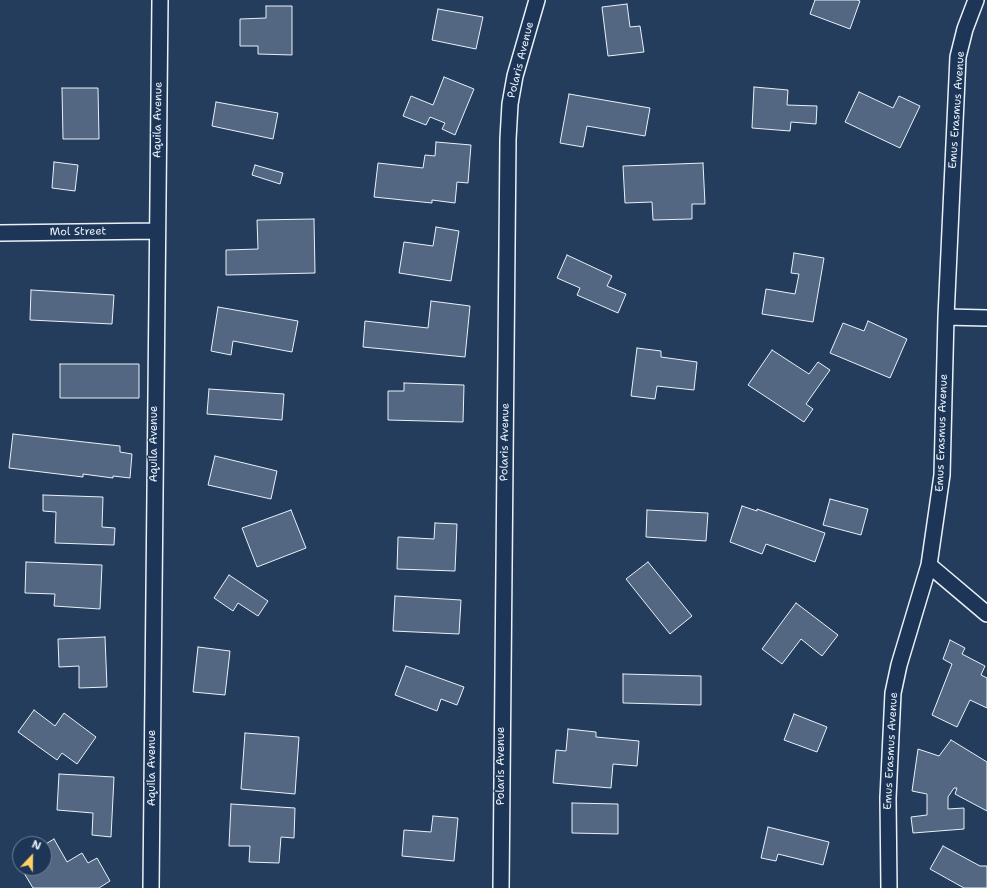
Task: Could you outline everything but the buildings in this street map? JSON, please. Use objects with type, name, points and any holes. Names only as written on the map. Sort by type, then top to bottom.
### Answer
[{"type":"street","name":"Aquila Avenue","points":[[151,888],[156,231],[160,0]]},
{"type":"street","name":"Polaris Avenue","points":[[501,888],[508,139],[510,104],[515,76],[537,0]]},
{"type":"street","name":"Emus Erasmus Avenue","points":[[889,888],[888,798],[893,693],[899,664],[929,565],[942,475],[946,317],[958,57],[965,29],[976,0]]},
{"type":"street","name":"Mol Street","points":[[0,233],[156,231]]},
{"type":"street","points":[[946,317],[987,318]]},
{"type":"street","points":[[929,565],[987,614]]}]
